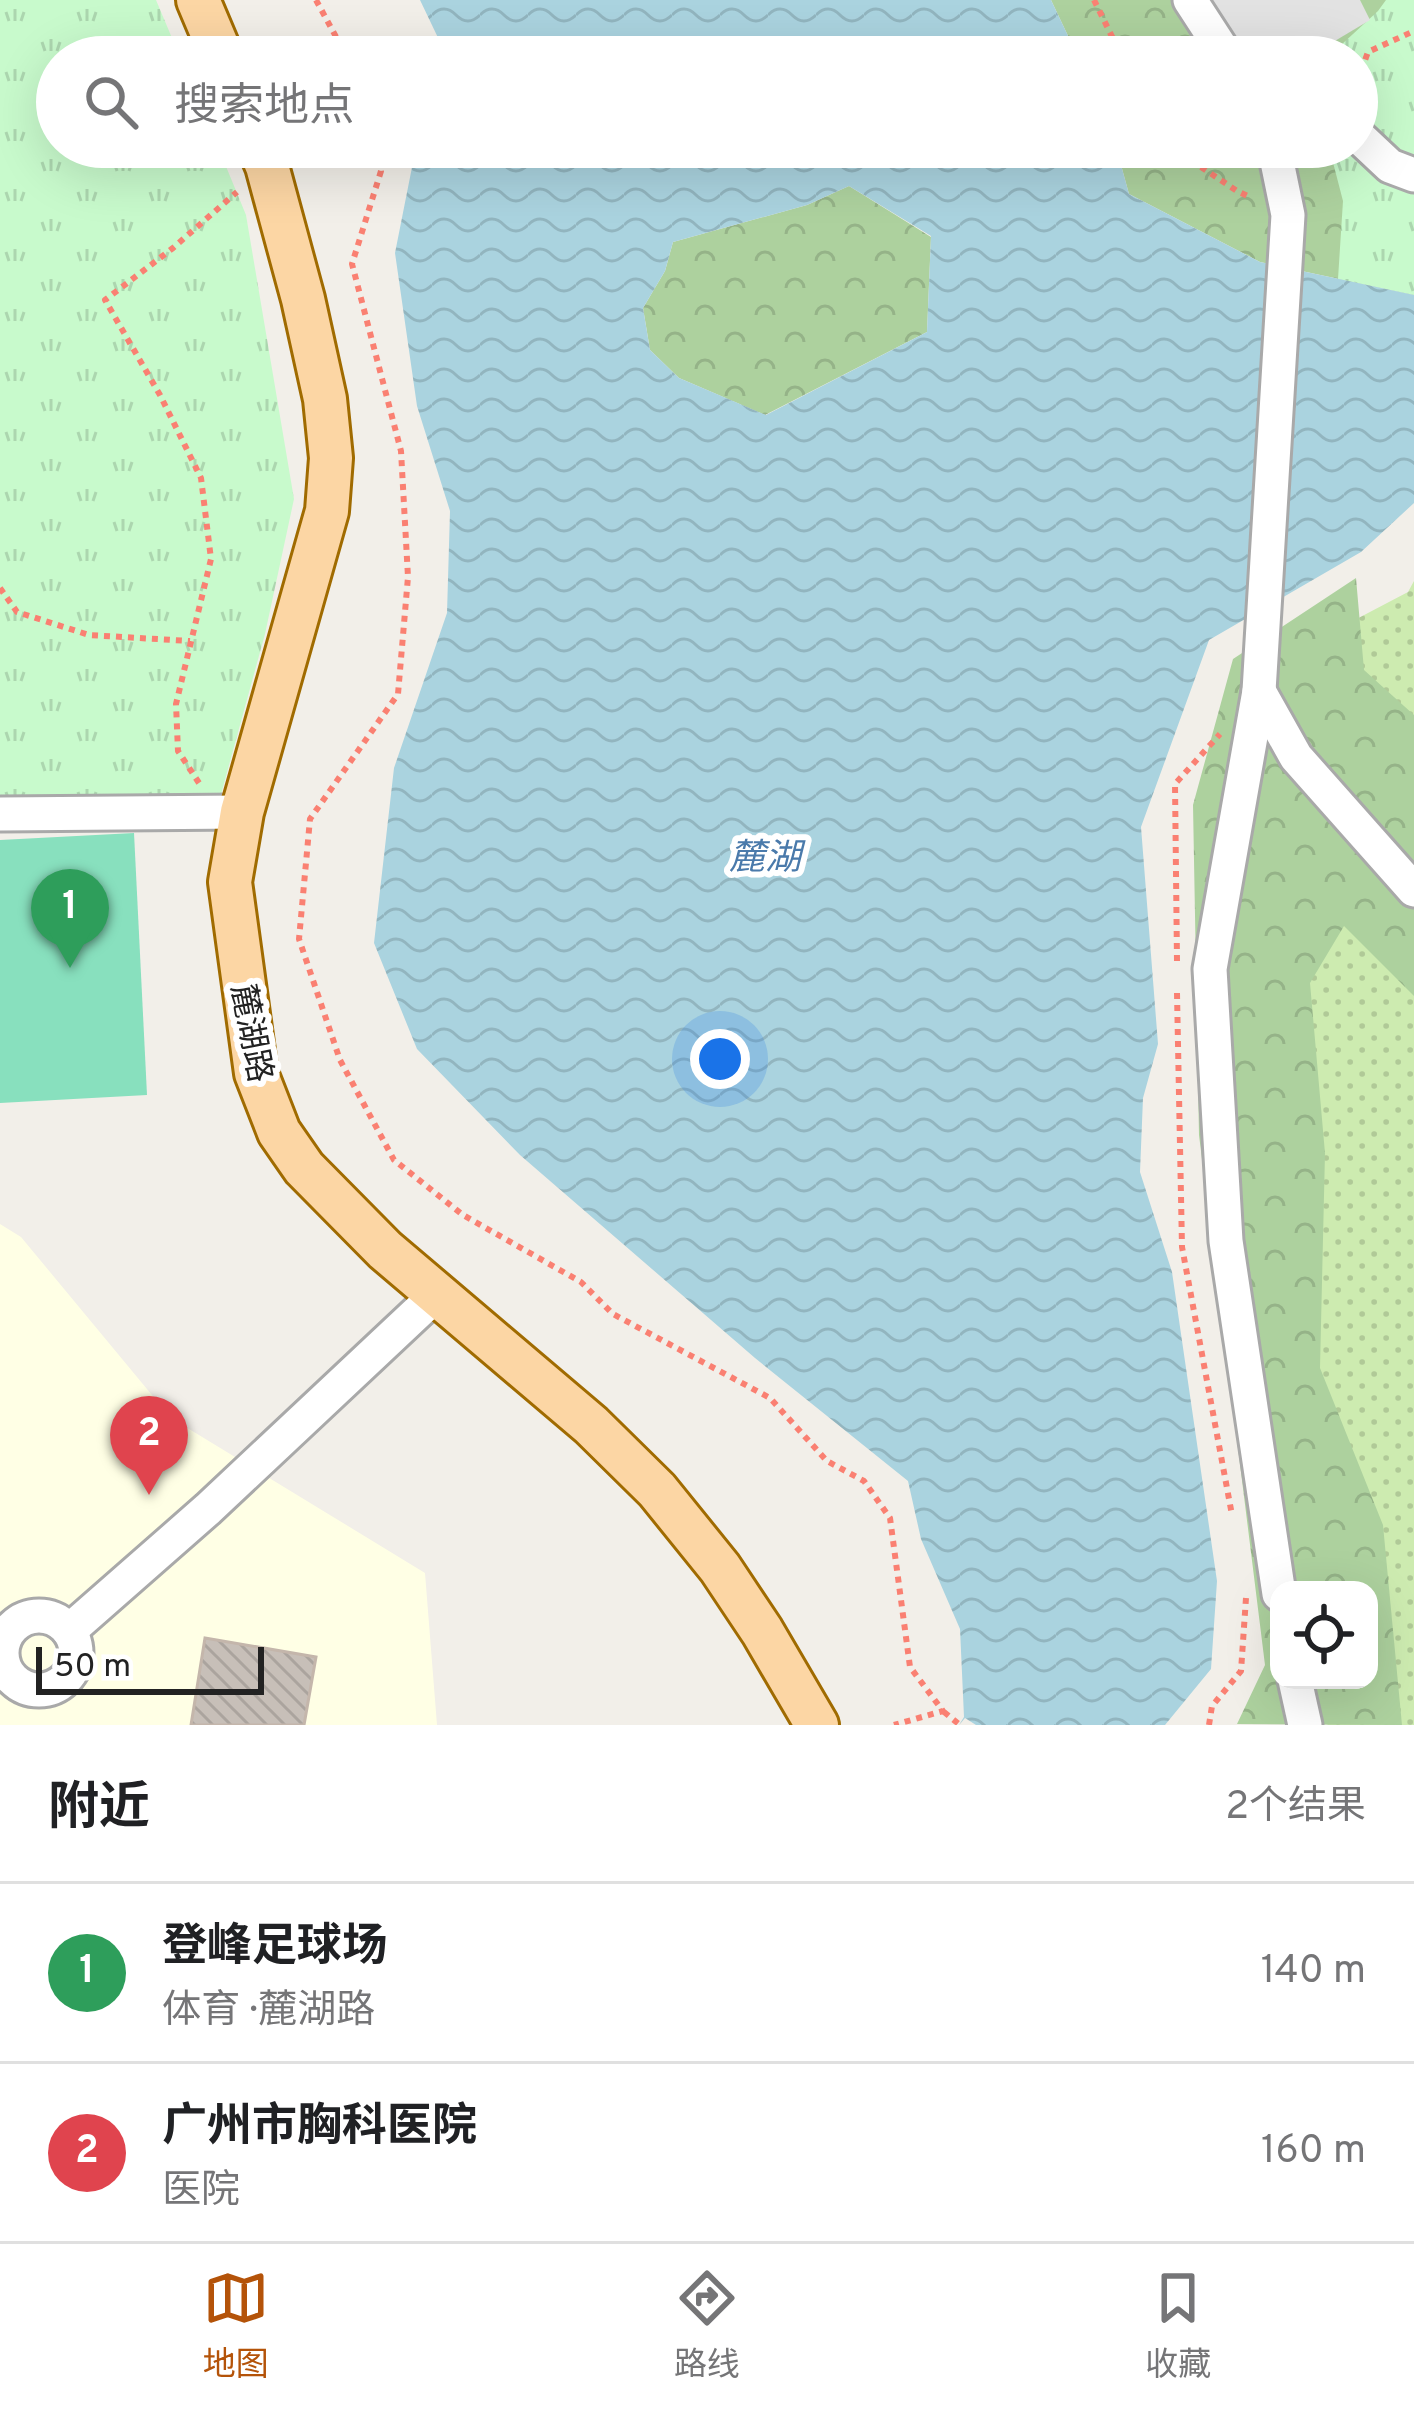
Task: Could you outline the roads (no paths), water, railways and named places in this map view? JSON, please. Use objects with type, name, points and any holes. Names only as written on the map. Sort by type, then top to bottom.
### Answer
[{"type":"main road","points":[[198,0],[213,36]]},
{"type":"main road","name":"麓湖路","points":[[266,168],[303,298],[321,379],[331,458],[327,511],[242,812],[230,882],[256,1073],[279,1132],[304,1168],[385,1250],[591,1425],[657,1490],[741,1600],[817,1725]]},
{"type":"street","points":[[1190,0],[1213,36]]},
{"type":"street","points":[[1378,155],[1414,176]]},
{"type":"street","points":[[1277,1581],[1226,1240],[1210,969],[1259,692],[1288,214],[1282,168]]},
{"type":"street","points":[[1259,692],[1296,758],[1414,890]]},
{"type":"street","points":[[0,814],[242,812]]},
{"type":"street","points":[[69,1630],[208,1509],[437,1294]]},
{"type":"street","points":[[49,1617],[69,1630],[76,1654],[68,1677],[47,1690],[34,1691],[12,1681],[5,1671],[1,1645],[13,1625],[24,1618],[49,1617]]},
{"type":"street","points":[[1297,1689],[1305,1725]]},
{"type":"water","points":[[420,0],[1051,0],[1068,36],[437,36]]},
{"type":"water","name":"麓湖","points":[[412,168],[1122,168],[1129,194],[1260,262],[1414,295],[1414,503],[1361,552],[1209,640],[1141,827],[1158,1044],[1143,1098],[1140,1172],[1172,1272],[1217,1581],[1211,1669],[1165,1725],[976,1725],[965,1718],[959,1725],[964,1717],[960,1629],[921,1539],[908,1481],[755,1358],[520,1155],[417,1049],[374,943],[394,768],[447,613],[450,511],[417,406],[395,253]],"holes":[[[849,186],[931,236],[927,332],[766,415],[679,378],[650,350],[643,308],[665,271],[673,242],[807,205]]]},
{"type":"place","name":"登峰足球场","points":[[70,968]]},
{"type":"place","name":"广州市胸科医院","points":[[149,1495]]}]
